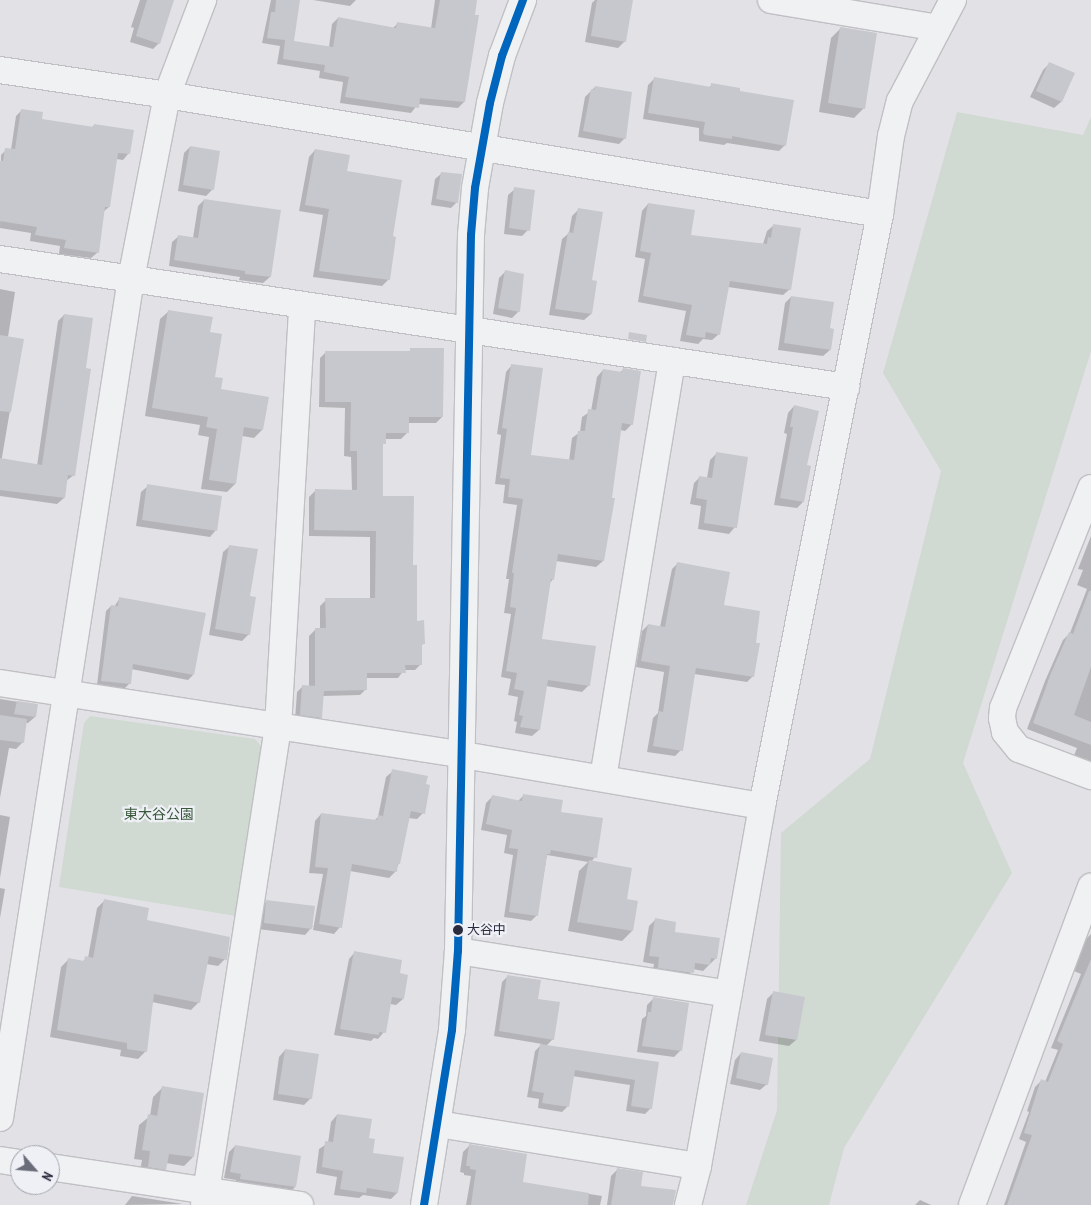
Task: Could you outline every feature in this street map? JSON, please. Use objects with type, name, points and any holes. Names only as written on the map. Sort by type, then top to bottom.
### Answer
[{"type":"street","points":[[0,1118],[131,279],[167,95],[203,0]]},
{"type":"street","points":[[424,1205],[452,1030],[458,951],[471,235],[481,148],[502,56],[523,0]]},
{"type":"street","points":[[771,0],[938,28]]},
{"type":"street","points":[[688,1205],[698,1166],[762,806],[880,214],[891,136],[900,101],[953,0]]},
{"type":"street","points":[[0,70],[167,95],[880,214]]},
{"type":"street","points":[[0,259],[846,387]]},
{"type":"street","points":[[206,1197],[278,727],[302,306]]},
{"type":"street","points":[[603,778],[672,361]]},
{"type":"street","points":[[1091,488],[1003,708],[1002,718],[1005,732],[1019,749],[1091,776]]},
{"type":"street","points":[[0,683],[463,755],[762,806]]},
{"type":"street","points":[[972,1205],[1091,887]]},
{"type":"street","points":[[458,951],[729,994]]},
{"type":"street","points":[[438,1124],[698,1166]]},
{"type":"street","points":[[60,1169],[206,1197],[300,1205]]},
{"type":"green space","points":[[957,112],[1083,135],[1091,117],[1091,351],[963,763],[1012,873],[844,1148],[829,1205],[746,1205],[777,1110],[781,833],[870,759],[941,471],[883,373]]},
{"type":"green space","name":"東大谷公園","points":[[90,716],[255,739],[262,747],[236,916],[59,887],[84,723]]},
{"type":"building","points":[[147,0],[174,0],[160,44],[136,36]]},
{"type":"building","points":[[276,0],[300,0],[294,41],[333,47],[338,17],[396,28],[397,22],[435,28],[440,0],[477,0],[475,15],[479,15],[465,102],[420,98],[419,108],[345,97],[349,77],[324,72],[325,65],[283,59],[285,40],[267,38],[271,12],[275,12]]},
{"type":"building","points":[[597,0],[633,0],[626,42],[591,36]]},
{"type":"building","points":[[840,27],[877,33],[865,109],[828,103]]},
{"type":"building","points":[[1049,62],[1075,73],[1062,102],[1036,91]]},
{"type":"building","points":[[654,77],[711,87],[711,83],[740,88],[740,91],[794,100],[786,146],[732,136],[732,139],[705,135],[703,133],[705,122],[648,113]]},
{"type":"building","points":[[595,86],[632,92],[626,139],[583,131],[591,89],[594,90]]},
{"type":"building","points":[[21,109],[43,112],[42,119],[94,127],[94,124],[134,130],[130,154],[118,153],[110,207],[105,207],[99,253],[64,248],[66,240],[35,235],[37,227],[0,221],[0,161],[3,161],[5,148],[15,149]]},
{"type":"building","points":[[190,146],[220,151],[214,190],[183,185]]},
{"type":"building","points":[[315,149],[350,155],[347,171],[402,180],[393,236],[396,237],[390,280],[319,271],[329,209],[305,205]]},
{"type":"building","points":[[441,172],[462,174],[458,203],[436,199]]},
{"type":"building","points":[[514,187],[535,190],[530,231],[509,228]]},
{"type":"building","points":[[204,199],[281,210],[271,277],[245,274],[245,271],[174,260],[178,235],[198,238]]},
{"type":"building","points":[[648,203],[695,210],[691,235],[767,244],[768,237],[771,238],[773,224],[801,228],[791,290],[730,281],[720,335],[706,332],[705,338],[686,335],[692,305],[643,296],[651,253],[640,251]]},
{"type":"building","points":[[578,208],[603,212],[592,280],[597,281],[592,314],[555,309],[568,232],[573,233]]},
{"type":"building","points":[[505,270],[524,274],[520,312],[498,308]]},
{"type":"building","points":[[791,296],[834,302],[830,328],[834,329],[831,350],[784,343]]},
{"type":"building","points":[[168,310],[213,317],[210,332],[222,334],[215,377],[223,378],[221,389],[269,397],[263,430],[244,427],[236,484],[209,480],[217,429],[206,427],[208,417],[152,408]]},
{"type":"building","points":[[64,314],[93,318],[86,368],[91,369],[75,476],[68,475],[65,498],[0,490],[0,458],[42,465]]},
{"type":"building","points":[[629,332],[647,335],[646,342],[628,339]]},
{"type":"building","points":[[0,335],[24,339],[11,412],[0,411]]},
{"type":"building","points":[[410,348],[444,348],[443,417],[409,417],[409,433],[386,433],[386,444],[383,444],[383,496],[414,496],[413,565],[417,565],[417,621],[424,620],[425,644],[422,644],[422,665],[405,665],[406,673],[367,673],[367,690],[324,691],[322,718],[300,715],[302,685],[315,686],[315,628],[326,628],[325,598],[375,598],[376,531],[314,530],[315,489],[357,490],[357,451],[350,451],[351,402],[325,402],[325,351],[410,351]]},
{"type":"building","points":[[511,364],[543,368],[531,455],[574,460],[578,431],[585,431],[588,409],[596,410],[603,369],[622,372],[623,368],[641,371],[633,425],[622,423],[612,498],[615,498],[604,561],[558,554],[554,580],[551,579],[542,639],[596,646],[590,686],[548,680],[540,730],[520,727],[523,716],[519,715],[524,691],[514,689],[517,673],[506,671],[516,608],[510,607],[514,573],[512,573],[523,499],[508,497],[510,479],[500,478],[507,429],[502,428]]},
{"type":"building","points":[[794,405],[819,411],[807,465],[811,466],[804,502],[780,498],[793,427],[790,427]]},
{"type":"building","points":[[716,452],[748,457],[737,528],[704,523],[707,500],[696,498],[699,476],[712,478]]},
{"type":"building","points":[[147,484],[222,496],[217,531],[142,520]]},
{"type":"building","points":[[229,545],[258,549],[250,596],[256,597],[250,635],[215,629]]},
{"type":"building","points":[[677,562],[730,572],[724,605],[760,611],[756,643],[760,643],[754,677],[696,668],[683,751],[653,746],[659,711],[663,712],[670,666],[641,661],[648,624],[665,627]]},
{"type":"building","points":[[1089,591],[1091,591],[1091,667],[1074,715],[1091,722],[1091,745],[1033,723],[1051,673],[1069,632],[1073,634]]},
{"type":"building","points":[[119,597],[206,613],[194,675],[133,664],[131,684],[101,681],[111,605],[118,606]]},
{"type":"building","points":[[17,701],[38,704],[36,717],[14,714]]},
{"type":"building","points":[[0,715],[27,719],[24,743],[0,740]]},
{"type":"building","points":[[392,769],[428,776],[426,784],[430,785],[425,814],[411,811],[397,872],[352,864],[342,928],[319,924],[328,868],[315,867],[321,813],[377,820],[378,815],[383,816]]},
{"type":"building","points":[[523,794],[563,800],[561,812],[603,818],[597,858],[551,850],[550,854],[547,854],[538,916],[509,912],[518,849],[509,848],[512,830],[486,824],[492,795],[522,801]]},
{"type":"building","points":[[589,860],[632,868],[627,899],[638,901],[633,931],[577,922]]},
{"type":"building","points":[[104,899],[149,908],[147,920],[230,937],[227,960],[209,956],[200,1003],[154,994],[147,1052],[127,1049],[127,1043],[57,1030],[68,958],[84,961],[85,956],[93,958]]},
{"type":"building","points":[[266,900],[315,906],[312,929],[264,923]]},
{"type":"building","points":[[655,918],[676,922],[675,932],[720,938],[717,959],[711,958],[710,965],[695,963],[694,973],[658,968],[659,957],[649,956]]},
{"type":"building","points":[[354,951],[402,960],[400,973],[408,975],[404,999],[392,997],[386,1033],[379,1032],[379,1035],[340,1029]]},
{"type":"building","points":[[1091,959],[1091,1205],[1007,1205],[1032,1135],[1024,1133],[1041,1079],[1048,1082],[1063,1044],[1057,1041]]},
{"type":"building","points":[[507,975],[541,980],[538,999],[560,1002],[554,1040],[499,1031]]},
{"type":"building","points":[[773,991],[805,997],[797,1040],[765,1035]]},
{"type":"building","points":[[653,997],[689,1003],[682,1051],[642,1046],[648,1012],[651,1012]]},
{"type":"building","points":[[540,1044],[659,1062],[652,1109],[631,1106],[635,1080],[575,1070],[569,1107],[542,1103],[544,1093],[532,1091]]},
{"type":"building","points":[[285,1049],[319,1054],[312,1099],[278,1094]]},
{"type":"building","points":[[741,1052],[773,1058],[768,1085],[736,1078]]},
{"type":"building","points":[[162,1086],[204,1093],[194,1157],[169,1154],[166,1170],[148,1167],[150,1151],[142,1150],[148,1114],[157,1116]]},
{"type":"building","points":[[337,1114],[372,1119],[369,1138],[375,1139],[373,1153],[404,1157],[398,1193],[367,1188],[366,1193],[340,1189],[343,1171],[322,1167],[325,1141],[333,1142]]},
{"type":"building","points":[[469,1144],[527,1154],[523,1182],[589,1193],[588,1205],[471,1205],[476,1170],[466,1166]]},
{"type":"building","points":[[235,1145],[301,1156],[296,1187],[240,1179],[241,1174],[230,1172]]},
{"type":"building","points":[[617,1168],[643,1172],[641,1186],[676,1190],[673,1205],[611,1205]]},
{"type":"transit line","points":[[424,1205],[452,1030],[458,951],[471,235],[475,188],[490,103],[502,56],[523,0]]},
{"type":"place","name":"大谷中","points":[[458,930]]}]
